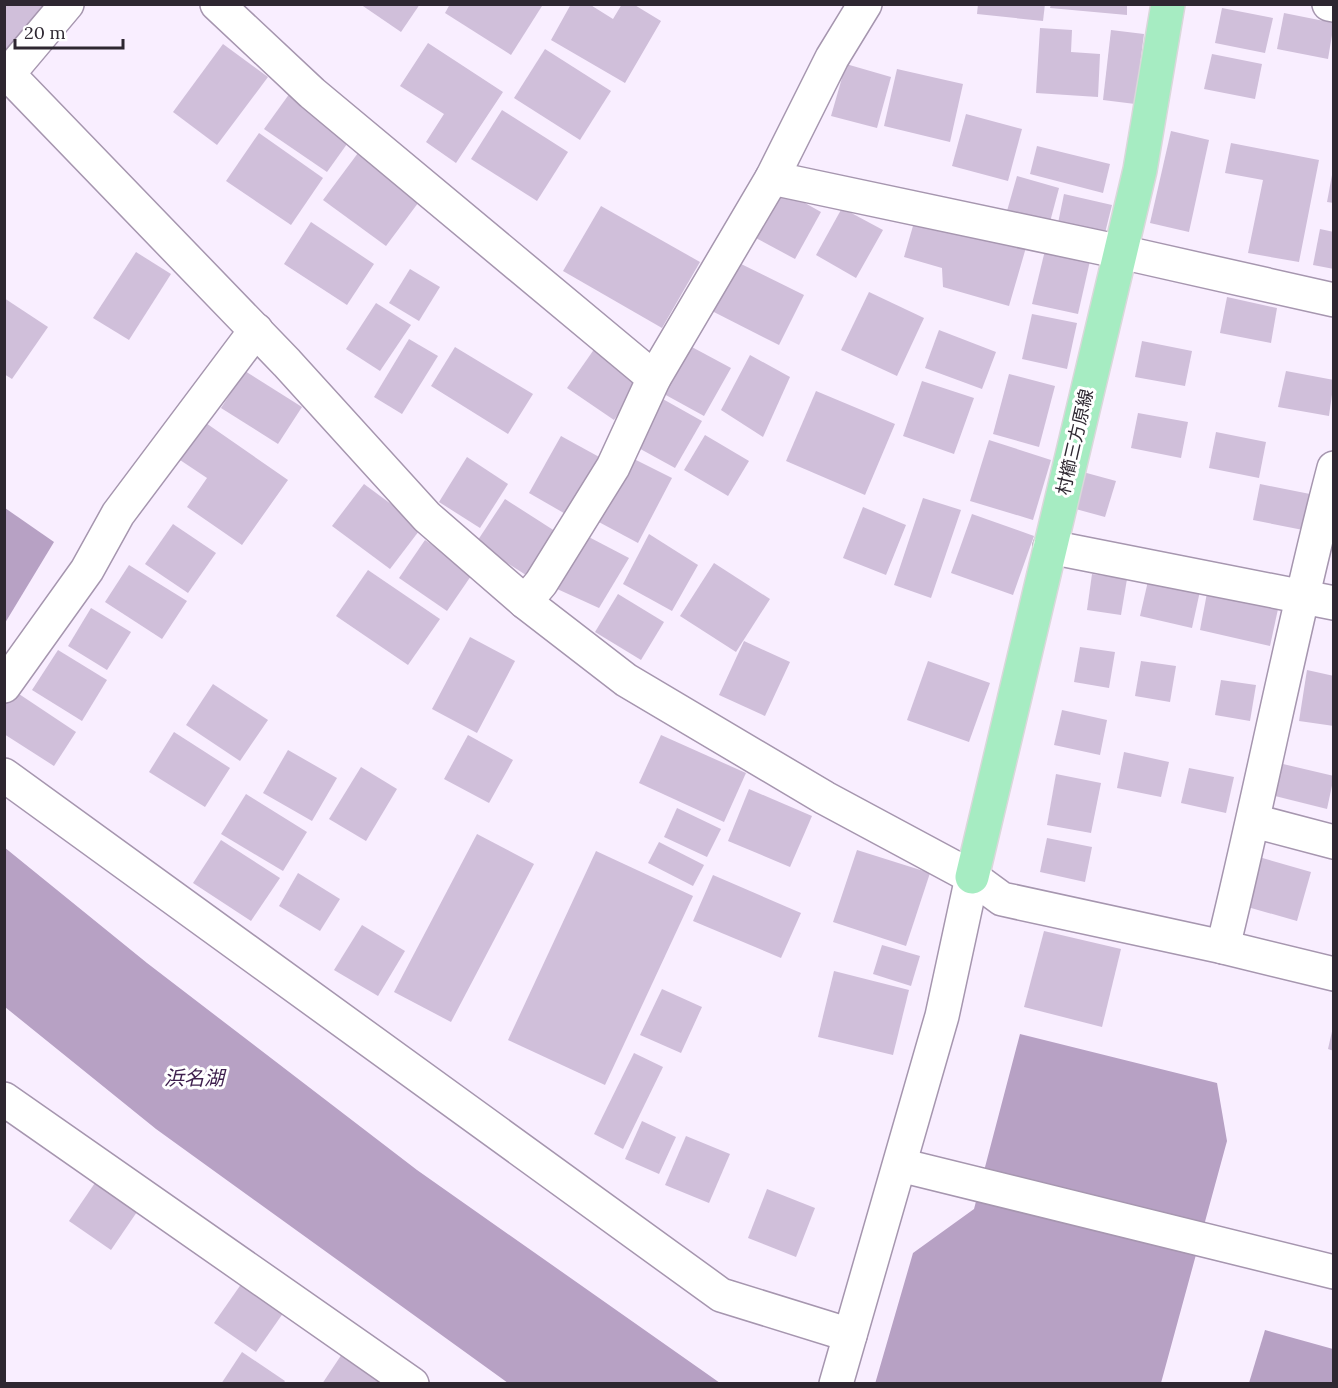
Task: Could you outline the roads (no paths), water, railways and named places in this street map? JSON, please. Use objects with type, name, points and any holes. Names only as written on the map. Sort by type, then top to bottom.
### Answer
[{"type":"main road","name":"村櫛三方原線","points":[[972,877],[1120,252],[1153,105],[1168,4]]},
{"type":"street","points":[[67,4],[6,72],[256,330],[427,518],[525,602],[626,680],[825,798],[944,865],[972,877],[1002,899],[1223,947],[1334,974]]},
{"type":"street","points":[[217,4],[312,93],[654,378]]},
{"type":"street","points":[[525,602],[541,583],[613,467],[654,378],[772,178],[832,58],[865,4]]},
{"type":"street","points":[[1329,4],[1334,5]]},
{"type":"street","points":[[772,178],[1334,300]]},
{"type":"street","points":[[4,686],[87,570],[118,514],[256,330]]},
{"type":"street","points":[[1223,947],[1254,821],[1300,597],[1334,468]]},
{"type":"street","points":[[1050,547],[1334,603]]},
{"type":"street","points":[[4,775],[721,1295],[850,1335]]},
{"type":"street","points":[[1254,821],[1334,842]]},
{"type":"street","points":[[836,1383],[942,1016],[972,877]]},
{"type":"street","points":[[4,1099],[412,1383]]},
{"type":"street","points":[[900,1165],[1334,1272]]},
{"type":"water","points":[[5,508],[54,542],[5,623]]},
{"type":"water","name":"浜名湖","points":[[4,847],[147,963],[417,1170],[720,1383],[508,1383],[156,1129],[5,1007]]},
{"type":"water","points":[[1020,1034],[1217,1083],[1227,1141],[1161,1383],[875,1384],[913,1253],[974,1209]]},
{"type":"water","points":[[1265,1330],[1333,1349],[1333,1383],[1249,1383]]}]
